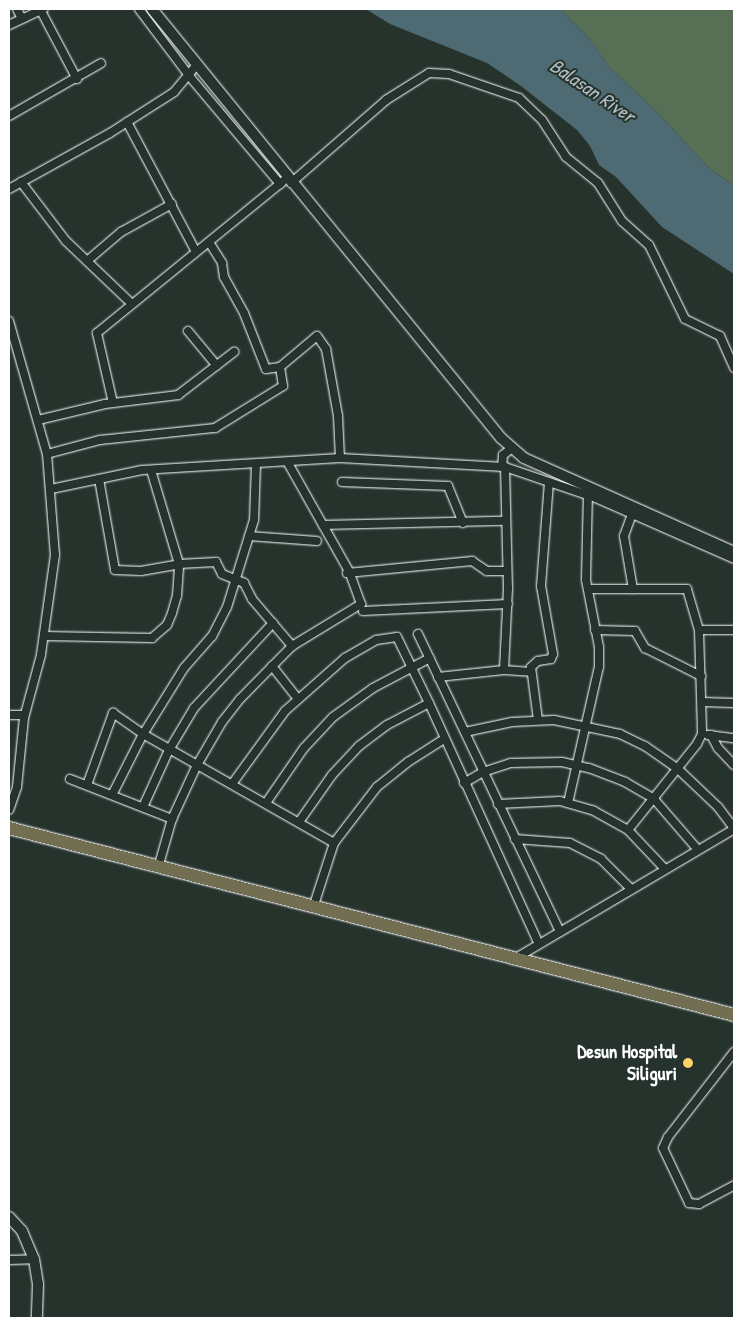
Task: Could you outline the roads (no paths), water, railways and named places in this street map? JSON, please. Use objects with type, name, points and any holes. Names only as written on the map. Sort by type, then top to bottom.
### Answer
[{"type":"main road","points":[[9,828],[313,908],[734,1015]]},
{"type":"street","points":[[17,9],[22,19]]},
{"type":"street","points":[[139,9],[190,76],[286,182],[512,448],[524,458],[734,552]]},
{"type":"street","points":[[152,9],[286,182]]},
{"type":"street","points":[[9,25],[43,10],[77,78]]},
{"type":"street","points":[[9,116],[101,64]]},
{"type":"street","points":[[9,189],[127,122],[174,92],[198,66]]},
{"type":"street","points":[[112,403],[97,333],[386,100],[429,73],[449,74],[519,98],[538,116],[566,157],[598,183],[622,221],[648,245],[681,314],[694,326],[720,336],[734,368]]},
{"type":"street","points":[[127,122],[196,252]]},
{"type":"street","points":[[21,182],[42,213],[87,261],[132,304]]},
{"type":"street","points":[[87,261],[120,232],[172,204]]},
{"type":"street","points":[[209,242],[222,263],[224,278],[244,313],[266,370],[280,366],[317,336],[326,349],[338,416],[340,458]]},
{"type":"street","points":[[9,321],[47,454],[55,555],[44,636],[24,715],[17,786],[9,810]]},
{"type":"street","points":[[188,331],[217,366]]},
{"type":"street","points":[[38,420],[112,403],[178,395],[234,352]]},
{"type":"street","points":[[47,454],[100,440],[215,428],[283,386],[280,366]]},
{"type":"street","points":[[504,670],[508,604],[503,455],[512,448]]},
{"type":"street","points":[[51,489],[151,470],[288,463],[340,458],[503,467],[588,496],[734,559]]},
{"type":"street","points":[[158,868],[172,819],[196,765],[228,714],[292,646],[361,604],[323,525],[288,463]]},
{"type":"street","points":[[112,795],[143,734],[184,668],[212,636],[235,579],[254,520],[256,464]]},
{"type":"street","points":[[44,636],[152,638],[167,625],[177,596],[179,564],[151,470]]},
{"type":"street","points":[[99,479],[115,570],[141,571],[179,564],[216,562],[222,574],[244,583],[252,599],[292,646]]},
{"type":"street","points":[[342,482],[448,486],[463,523]]},
{"type":"street","points":[[538,720],[531,672],[534,664],[550,659],[553,654],[541,586],[549,482]]},
{"type":"street","points":[[568,803],[599,667],[596,630],[588,589],[588,496]]},
{"type":"street","points":[[632,514],[624,536],[633,588]]},
{"type":"street","points":[[323,525],[505,521]]},
{"type":"street","points":[[249,536],[317,541]]},
{"type":"street","points":[[347,573],[472,560],[488,571],[507,571]]},
{"type":"street","points":[[588,589],[687,589],[699,630],[702,734],[678,769],[628,830]]},
{"type":"street","points":[[363,612],[508,604]]},
{"type":"street","points":[[143,807],[169,750],[210,687],[273,623]]},
{"type":"street","points":[[596,630],[635,631],[645,648],[701,676]]},
{"type":"street","points":[[699,630],[734,630]]},
{"type":"street","points":[[418,634],[560,932]]},
{"type":"street","points":[[232,784],[285,711],[298,699],[345,658],[376,640],[397,638],[414,666],[444,740],[539,944]]},
{"type":"street","points":[[266,803],[304,748],[333,717],[372,688],[430,658]]},
{"type":"street","points":[[272,666],[298,699]]},
{"type":"street","points":[[438,677],[504,670],[531,672]]},
{"type":"street","points":[[702,702],[734,703]]},
{"type":"street","points":[[299,822],[332,775],[359,746],[387,725],[428,703]]},
{"type":"street","points":[[86,785],[113,713],[169,750],[334,843]]},
{"type":"street","points":[[9,716],[24,715]]},
{"type":"street","points":[[465,732],[538,720],[587,726],[632,740],[678,769],[718,807],[734,828],[514,959]]},
{"type":"street","points":[[702,734],[734,738]]},
{"type":"street","points":[[711,735],[718,748],[734,765]]},
{"type":"street","points":[[313,908],[334,843],[377,787],[408,762],[444,740]]},
{"type":"street","points":[[464,783],[483,772],[530,761],[577,764],[614,777],[654,799],[698,850]]},
{"type":"street","points":[[70,779],[172,819]]},
{"type":"street","points":[[498,804],[537,801],[568,803],[599,814],[628,830],[665,869]]},
{"type":"street","points":[[515,839],[570,843],[601,859],[632,889]]},
{"type":"street","points":[[734,1052],[668,1137],[663,1148],[689,1202],[699,1204],[734,1185]]},
{"type":"street","points":[[9,1217],[22,1231],[34,1259],[38,1284],[36,1318]]},
{"type":"street","points":[[9,1260],[34,1259]]},
{"type":"water","name":"Balasan River","points":[[366,9],[560,9],[590,39],[608,66],[653,108],[710,169],[734,186],[734,274],[662,227],[616,177],[599,165],[590,146],[577,130],[521,86],[487,63],[390,24]]},
{"type":"place","name":"Desun Hospital Siliguri","points":[[688,1063]]}]
